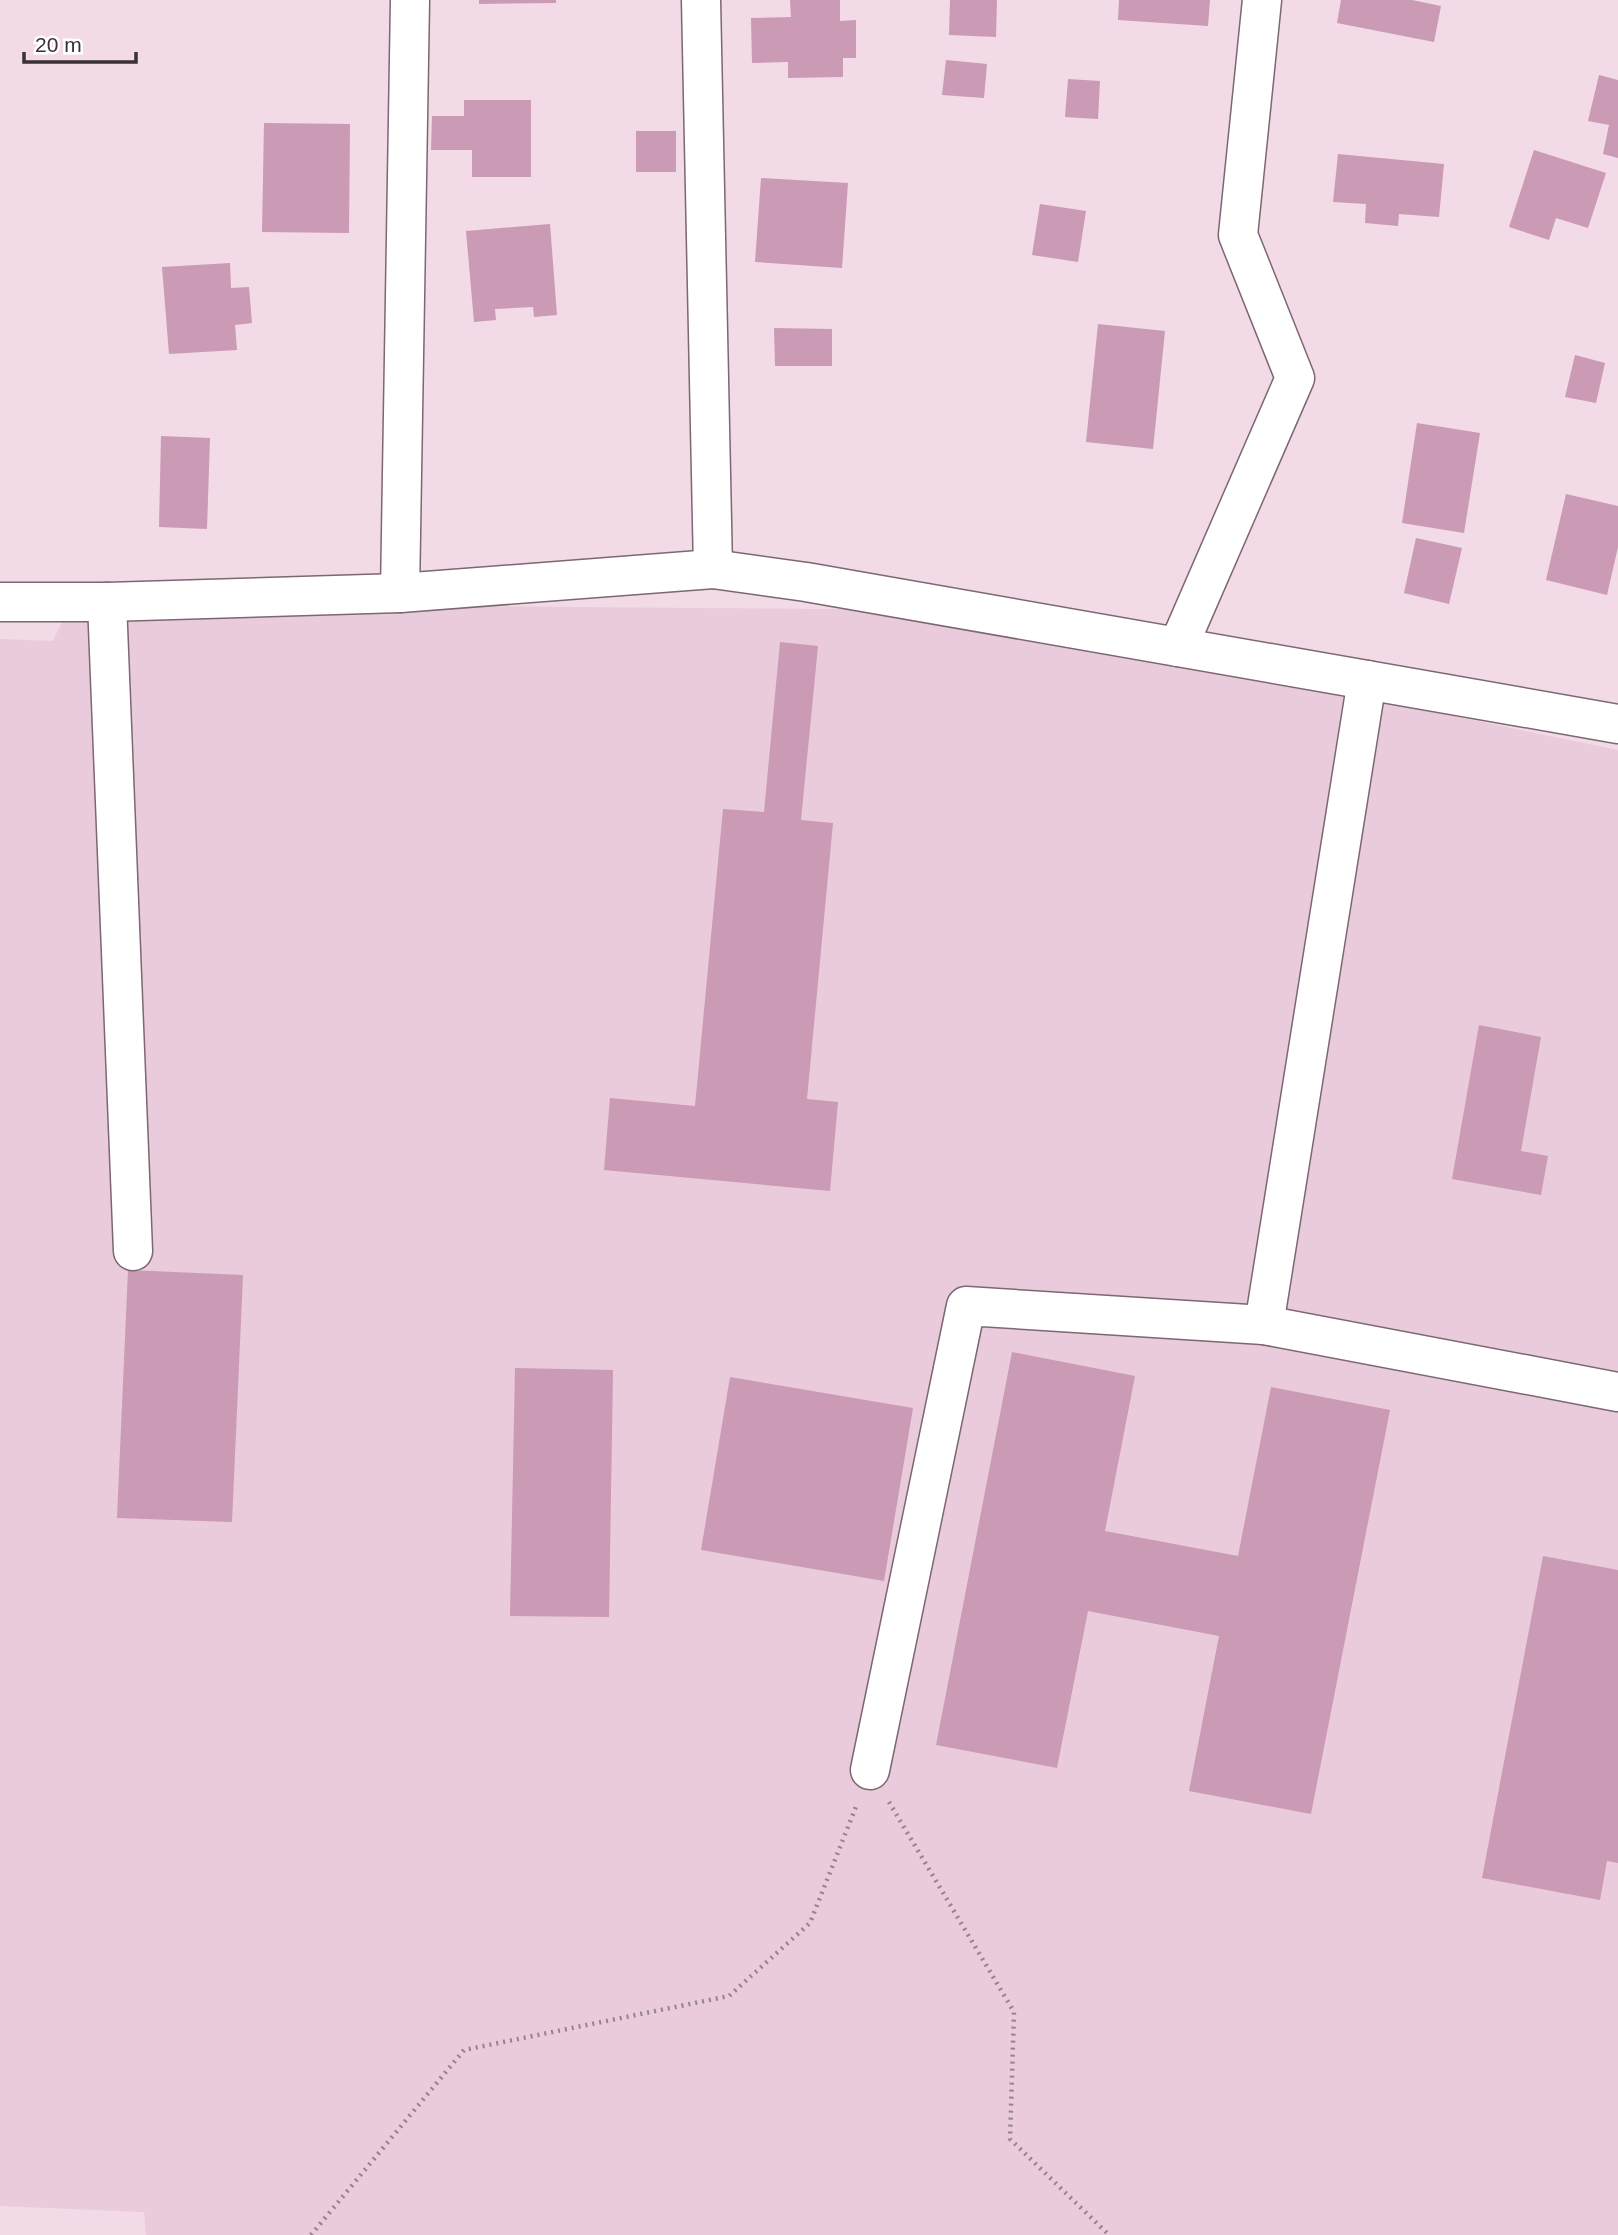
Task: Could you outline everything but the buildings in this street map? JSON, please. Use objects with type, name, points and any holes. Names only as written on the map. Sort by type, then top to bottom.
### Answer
[{"type":"street","points":[[400,593],[410,0]]},
{"type":"street","points":[[701,0],[712,569]]},
{"type":"street","points":[[1178,647],[1295,378],[1238,235],[1262,0]]},
{"type":"street","points":[[0,602],[107,602],[400,593],[712,569],[806,582],[1618,724]]},
{"type":"street","points":[[107,602],[133,1251]]},
{"type":"street","points":[[1264,1325],[1367,680]]},
{"type":"street","points":[[870,1770],[966,1306],[1264,1325],[1618,1392]]},
{"type":"path","points":[[311,2235],[464,2050],[729,1996],[810,1923],[870,1770]]},
{"type":"path","points":[[870,1770],[1014,2012],[1010,2140],[1109,2235]]},
{"type":"shaded area","points":[[71,603],[937,610],[1618,750],[1618,2235],[146,2235],[144,2212],[0,2206],[0,639],[53,641]]}]
